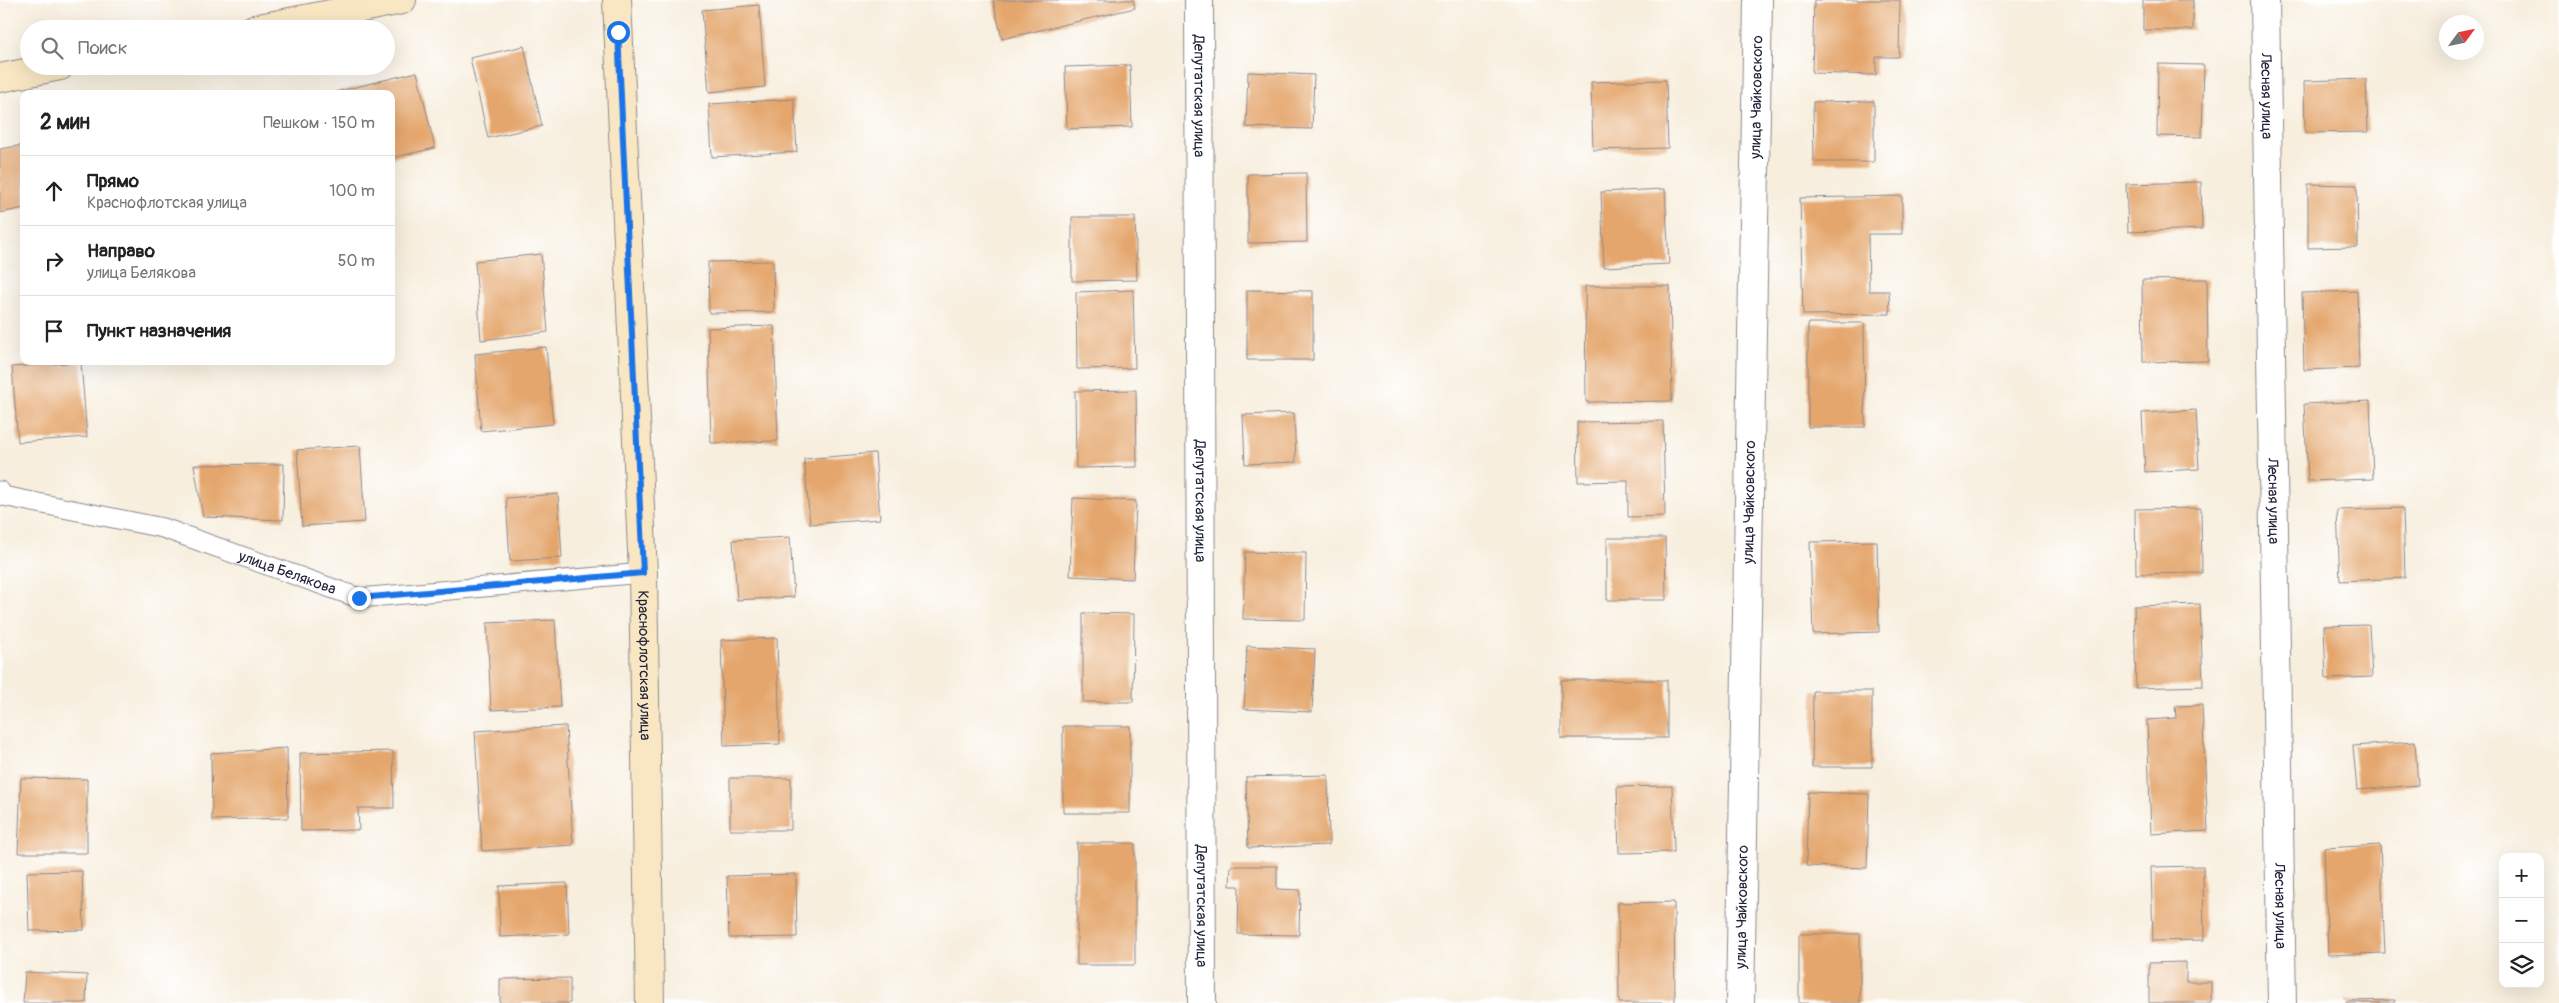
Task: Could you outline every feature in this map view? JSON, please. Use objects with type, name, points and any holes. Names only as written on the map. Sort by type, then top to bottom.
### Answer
[{"type":"street","points":[[300,20],[402,0]]},
{"type":"street","name":"Краснофлотская улица","points":[[618,0],[643,573],[650,1003]]},
{"type":"street","name":"Депутатская улица","points":[[1199,0],[1202,1003]]},
{"type":"street","name":"улица Чайковского","points":[[1740,1003],[1758,0]]},
{"type":"street","name":"Лесная улица","points":[[2264,0],[2282,1003]]},
{"type":"street","points":[[0,78],[20,74]]},
{"type":"lane","name":"улица Белякова","points":[[0,491],[3,496],[163,528],[359,598],[643,573]]},
{"type":"building","points":[[993,0],[1133,0],[1135,8],[1002,39]]},
{"type":"building","points":[[1814,0],[1900,0],[1899,57],[1876,57],[1876,75],[1812,73]]},
{"type":"building","points":[[2143,0],[2193,0],[2193,30],[2143,30]]},
{"type":"building","points":[[759,5],[765,87],[709,92],[702,10]]},
{"type":"building","points":[[524,46],[542,126],[488,138],[470,58]]},
{"type":"building","points":[[2158,64],[2204,65],[2202,137],[2157,136]]},
{"type":"building","points":[[1130,65],[1132,127],[1067,129],[1065,67]]},
{"type":"building","points":[[417,72],[435,148],[395,157],[395,90],[343,90]]},
{"type":"building","points":[[1248,72],[1314,75],[1312,129],[1246,127]]},
{"type":"building","points":[[2366,79],[2368,132],[2305,133],[2304,81]]},
{"type":"building","points":[[1666,80],[1668,148],[1593,150],[1591,82]]},
{"type":"building","points":[[794,99],[797,152],[712,157],[709,104]]},
{"type":"building","points":[[1874,101],[1874,162],[1814,162],[1813,102]]},
{"type":"building","points":[[20,146],[20,209],[0,213],[0,149]]},
{"type":"building","points":[[1306,173],[1307,242],[1248,243],[1248,174]]},
{"type":"building","points":[[2201,182],[2202,229],[2128,232],[2126,184]]},
{"type":"building","points":[[2308,184],[2357,185],[2358,247],[2308,248]]},
{"type":"building","points":[[1665,189],[1669,264],[1604,267],[1601,192]]},
{"type":"building","points":[[1902,196],[1902,234],[1868,234],[1869,291],[1889,291],[1890,314],[1803,315],[1800,198]]},
{"type":"building","points":[[1072,217],[1135,217],[1137,280],[1072,281]]},
{"type":"building","points":[[541,254],[548,332],[481,340],[475,261]]},
{"type":"building","points":[[773,261],[774,312],[709,313],[708,262]]},
{"type":"building","points":[[2207,279],[2208,361],[2143,362],[2142,280]]},
{"type":"building","points":[[1585,286],[1670,286],[1672,401],[1586,402]]},
{"type":"building","points":[[1133,290],[1135,368],[1077,369],[1076,292]]},
{"type":"building","points":[[1247,290],[1313,291],[1313,360],[1247,360]]},
{"type":"building","points":[[2357,291],[2359,368],[2304,370],[2302,293]]},
{"type":"building","points":[[1808,323],[1864,323],[1865,427],[1808,427]]},
{"type":"building","points":[[774,326],[778,441],[711,443],[708,328]]},
{"type":"building","points":[[546,347],[553,424],[481,431],[475,354]]},
{"type":"building","points":[[81,365],[87,437],[18,442],[12,367]]},
{"type":"building","points":[[1136,390],[1137,467],[1076,468],[1075,391]]},
{"type":"building","points":[[2370,401],[2373,479],[2308,481],[2304,404]]},
{"type":"building","points":[[2196,410],[2199,469],[2145,472],[2142,413]]},
{"type":"building","points":[[1294,413],[1296,462],[1245,464],[1243,415]]},
{"type":"building","points":[[1663,421],[1665,516],[1628,517],[1628,481],[1578,482],[1577,422]]},
{"type":"building","points":[[360,446],[365,522],[302,526],[297,450]]},
{"type":"building","points":[[875,453],[880,519],[810,524],[804,459]]},
{"type":"building","points":[[284,464],[283,520],[203,517],[194,465]]},
{"type":"building","points":[[558,494],[562,558],[510,561],[506,498]]},
{"type":"building","points":[[1073,498],[1136,501],[1133,579],[1070,576]]},
{"type":"building","points":[[2201,508],[2202,573],[2136,574],[2135,509]]},
{"type":"building","points":[[2403,508],[2405,578],[2340,581],[2337,510]]},
{"type":"building","points":[[790,537],[794,597],[737,600],[733,540]]},
{"type":"building","points":[[1607,538],[1665,538],[1666,600],[1607,600]]},
{"type":"building","points":[[1877,541],[1879,632],[1813,634],[1810,542]]},
{"type":"building","points":[[1245,552],[1306,553],[1305,620],[1243,619]]},
{"type":"building","points":[[2200,604],[2203,686],[2136,688],[2134,606]]},
{"type":"building","points":[[1083,613],[1134,614],[1133,702],[1083,702]]},
{"type":"building","points":[[555,620],[560,707],[491,710],[487,623]]},
{"type":"building","points":[[2369,625],[2372,677],[2326,679],[2324,626]]},
{"type":"building","points":[[777,638],[780,744],[724,746],[721,640]]},
{"type":"building","points":[[1247,646],[1315,649],[1312,712],[1244,709]]},
{"type":"building","points":[[1561,680],[1667,680],[1667,738],[1561,738]]},
{"type":"building","points":[[1813,691],[1872,691],[1872,767],[1812,767]]},
{"type":"building","points":[[2202,705],[2208,831],[2151,834],[2147,720],[2176,718],[2175,706]]},
{"type":"building","points":[[566,726],[573,845],[482,851],[475,731]]},
{"type":"building","points":[[1063,726],[1130,726],[1130,813],[1063,813]]},
{"type":"building","points":[[2415,742],[2418,785],[2357,790],[2353,746]]},
{"type":"building","points":[[287,748],[288,818],[212,820],[211,753]]},
{"type":"building","points":[[393,751],[394,808],[358,808],[359,830],[301,831],[300,753]]},
{"type":"building","points":[[1328,775],[1329,845],[1248,848],[1246,777]]},
{"type":"building","points":[[21,778],[87,779],[87,853],[18,853]]},
{"type":"building","points":[[730,778],[791,778],[791,830],[730,830]]},
{"type":"building","points":[[1672,786],[1674,852],[1619,853],[1617,787]]},
{"type":"building","points":[[1808,792],[1869,794],[1867,868],[1806,866]]},
{"type":"building","points":[[1077,843],[1135,843],[1135,965],[1077,965]]},
{"type":"building","points":[[2380,845],[2385,953],[2328,955],[2324,848]]},
{"type":"building","points":[[1231,866],[1277,866],[1277,889],[1300,890],[1299,935],[1238,934],[1239,886],[1230,886]]},
{"type":"building","points":[[2203,866],[2204,940],[2153,941],[2151,867]]},
{"type":"building","points":[[82,871],[84,930],[29,931],[27,872]]},
{"type":"building","points":[[796,874],[797,937],[729,938],[727,876]]},
{"type":"building","points":[[567,883],[569,934],[500,937],[499,886]]},
{"type":"building","points":[[1674,902],[1675,1003],[1619,1003],[1618,903]]},
{"type":"building","points":[[1799,934],[1860,934],[1860,1003],[1799,1003]]},
{"type":"building","points":[[2186,962],[2186,982],[2211,982],[2211,1003],[2149,1003],[2149,963]]},
{"type":"building","points":[[25,972],[87,975],[86,1003],[23,1003]]},
{"type":"building","points":[[570,978],[570,1003],[500,1003],[500,979]]},
{"type":"building","points":[[2395,1000],[2395,1003],[2346,1003],[2346,1001]]},
{"type":"route","points":[[359,598],[643,573],[618,32]]}]
